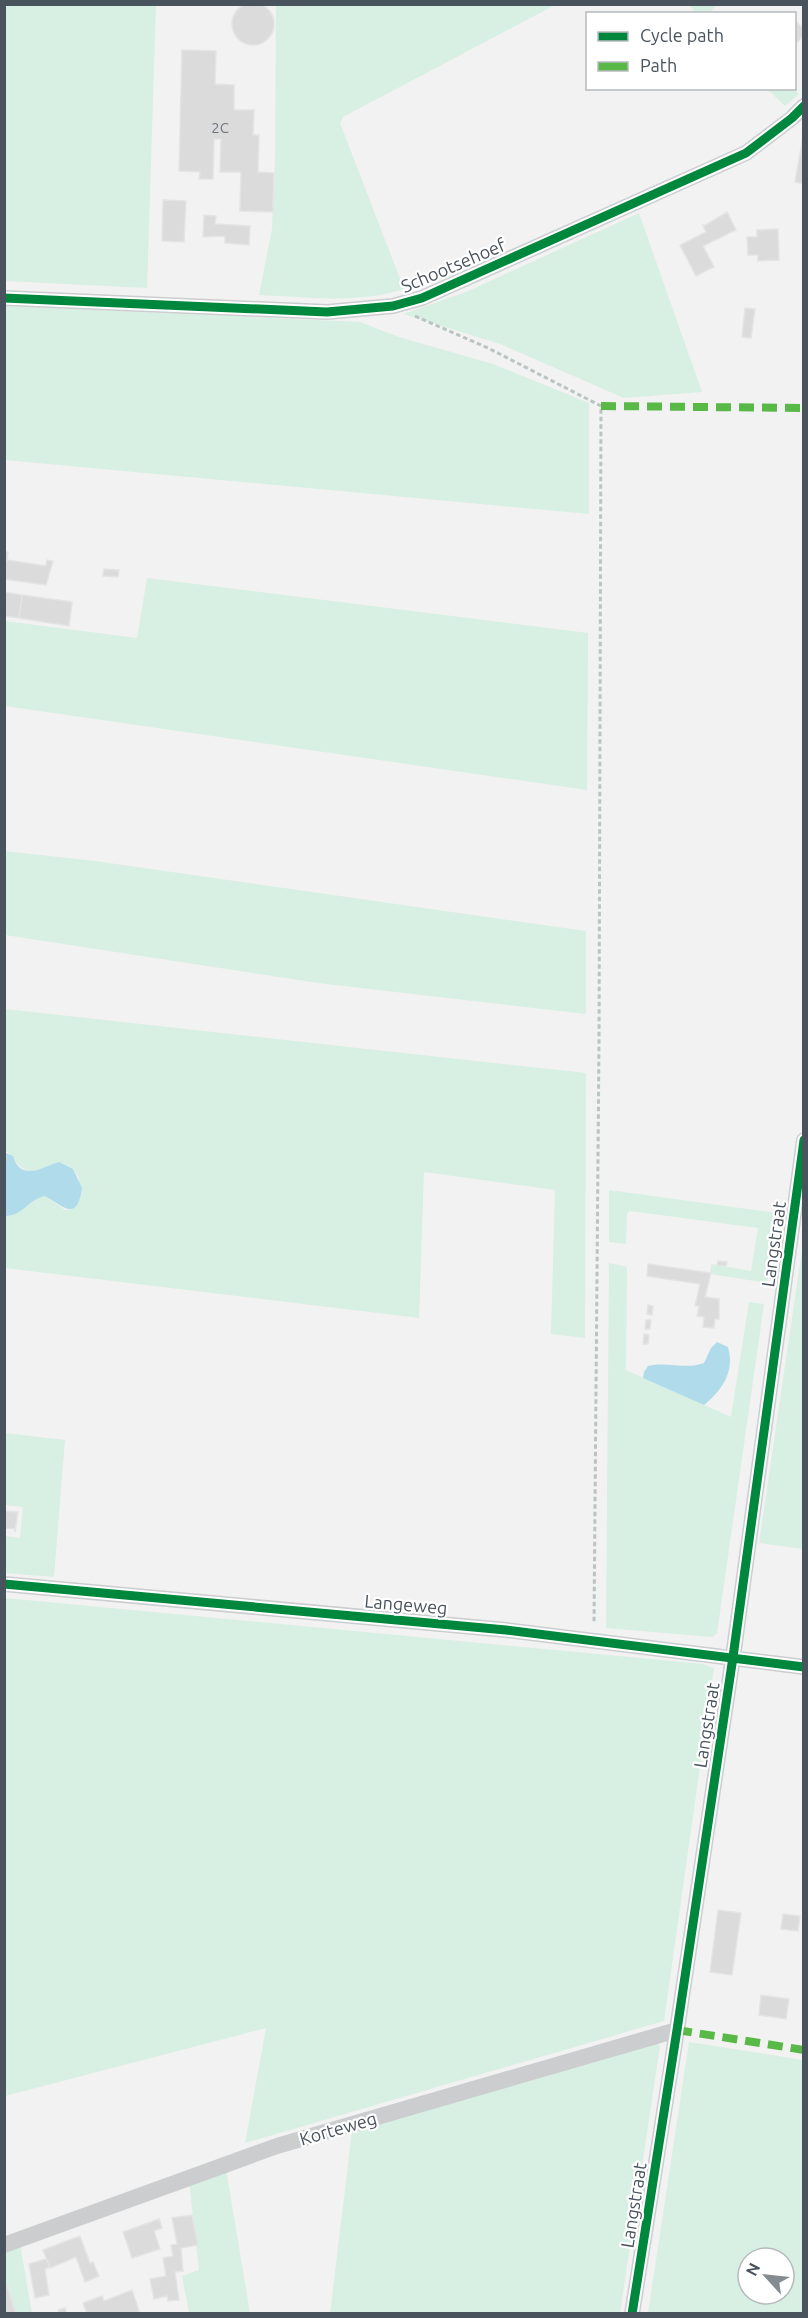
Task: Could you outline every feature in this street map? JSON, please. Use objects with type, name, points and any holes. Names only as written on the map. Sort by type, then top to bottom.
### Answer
[{"type":"street","name":"Schootsehoef","points":[[4,297],[327,312],[393,306],[422,298],[746,153],[804,106]]},
{"type":"street","name":"Langstraat","points":[[632,2313],[733,1657],[804,1140]]},
{"type":"street","name":"Langeweg","points":[[4,1584],[495,1629],[804,1667]]},
{"type":"street","name":"Korteweg","points":[[4,2245],[276,2146],[677,2030]]},
{"type":"path","points":[[393,306],[488,348],[601,406],[594,1641]]},
{"type":"green space","points":[[5,4],[156,5],[147,288],[5,281]]},
{"type":"green space","points":[[276,5],[555,5],[343,117],[340,123],[404,289],[387,294],[351,298],[259,295],[272,229]]},
{"type":"green space","points":[[690,5],[716,5],[711,12],[694,12]]},
{"type":"green space","points":[[768,90],[794,90],[799,94],[785,106]]},
{"type":"green space","points":[[639,213],[702,392],[624,398],[500,344],[403,314],[466,292]]},
{"type":"green space","points":[[4,306],[360,322],[399,337],[493,364],[589,403],[589,514],[5,460]]},
{"type":"green space","points":[[147,578],[588,633],[587,790],[5,706],[5,621],[137,638]]},
{"type":"green space","points":[[4,851],[95,861],[586,931],[586,1014],[318,983],[5,935]]},
{"type":"green space","points":[[5,1009],[586,1073],[585,1338],[551,1334],[555,1190],[424,1172],[419,1318],[5,1268],[5,1216],[16,1214],[32,1201],[45,1196],[65,1210],[72,1209],[79,1178],[73,1169],[59,1162],[37,1170],[26,1170],[8,1152],[5,1152]]},
{"type":"green space","points":[[609,1190],[777,1213],[767,1283],[710,1274],[711,1264],[751,1271],[758,1228],[630,1211],[627,1213],[626,1244],[609,1242]]},
{"type":"green space","points":[[803,1243],[804,1549],[759,1543]]},
{"type":"green space","points":[[609,1263],[627,1267],[626,1370],[731,1417],[749,1302],[764,1304],[717,1633],[713,1637],[606,1628]]},
{"type":"green space","points":[[5,1433],[65,1440],[54,1577],[5,1573],[5,1536],[20,1538],[23,1507],[5,1505]]},
{"type":"green space","points":[[5,1598],[703,1664],[714,1668],[664,2021],[245,2143],[266,2028],[5,2096]]},
{"type":"green space","points":[[689,2042],[803,2060],[803,2313],[648,2313]]},
{"type":"green space","points":[[657,2043],[660,2046],[620,2313],[330,2314],[352,2131]]},
{"type":"green space","points":[[226,2169],[250,2313],[189,2313],[182,2276],[199,2270],[189,2181]]},
{"type":"green space","points":[[20,2244],[32,2313],[5,2314],[5,2250]]},
{"type":"water","points":[[4,1152],[13,1156],[21,1169],[27,1171],[59,1162],[73,1169],[82,1188],[77,1205],[69,1209],[45,1196],[33,1201],[16,1214],[5,1216]]},
{"type":"water","points":[[717,1342],[728,1347],[730,1364],[721,1387],[704,1405],[643,1378],[648,1366],[662,1364],[690,1366],[704,1363],[711,1348]]},
{"type":"building","points":[[253,3],[268,9],[274,24],[268,39],[253,45],[238,39],[232,24],[238,9]]},
{"type":"building","points":[[796,22],[804,29],[804,35],[796,44]]},
{"type":"building","points":[[182,50],[216,51],[215,84],[234,85],[234,110],[254,110],[253,135],[259,135],[258,172],[274,173],[273,212],[240,211],[241,172],[220,172],[221,139],[214,139],[213,179],[199,179],[200,172],[179,171]]},
{"type":"building","points":[[804,131],[804,184],[795,182]]},
{"type":"building","points":[[163,200],[186,201],[184,242],[162,241]]},
{"type":"building","points":[[727,212],[736,230],[703,246],[714,267],[696,276],[680,245],[706,232],[702,224],[704,226]]},
{"type":"building","points":[[204,215],[216,216],[215,224],[250,226],[249,245],[225,243],[225,236],[203,237]]},
{"type":"building","points":[[778,229],[779,260],[758,261],[758,255],[748,255],[747,237],[757,237],[757,230]]},
{"type":"building","points":[[745,308],[755,309],[751,338],[742,337]]},
{"type":"building","points":[[4,552],[8,552],[7,560],[46,566],[47,560],[53,561],[46,585],[4,579]]},
{"type":"building","points":[[104,569],[119,570],[118,577],[103,576]]},
{"type":"building","points":[[4,592],[22,595],[19,618],[4,616]]},
{"type":"building","points":[[22,595],[72,602],[69,626],[19,618]]},
{"type":"building","points":[[718,1261],[727,1262],[726,1266],[717,1265]]},
{"type":"building","points":[[648,1264],[711,1273],[705,1297],[719,1299],[719,1319],[715,1319],[714,1328],[703,1327],[704,1317],[697,1316],[699,1306],[695,1306],[700,1284],[647,1276]]},
{"type":"building","points":[[648,1305],[653,1306],[652,1315],[647,1314]]},
{"type":"building","points":[[646,1320],[651,1320],[650,1329],[645,1329]]},
{"type":"building","points":[[644,1334],[649,1335],[648,1344],[643,1344]]},
{"type":"building","points":[[4,1511],[18,1512],[15,1532],[15,1529],[4,1528]]},
{"type":"building","points":[[718,1910],[741,1913],[732,1975],[710,1972]]},
{"type":"building","points":[[783,1914],[800,1916],[798,1931],[781,1929]]},
{"type":"building","points":[[761,1995],[789,1999],[786,2019],[759,2015]]},
{"type":"building","points":[[192,2215],[198,2245],[181,2248],[183,2271],[175,2272],[179,2300],[168,2301],[167,2296],[154,2299],[150,2279],[166,2276],[163,2258],[173,2256],[171,2245],[177,2244],[172,2218]]},
{"type":"building","points":[[159,2219],[162,2228],[154,2231],[160,2249],[132,2258],[123,2232]]},
{"type":"building","points":[[80,2236],[90,2263],[93,2262],[99,2276],[85,2282],[76,2257],[50,2268],[43,2250]]},
{"type":"building","points":[[46,2259],[50,2267],[45,2269],[49,2295],[35,2298],[29,2264]]},
{"type":"building","points":[[6,2283],[16,2314],[4,2314]]},
{"type":"building","points":[[132,2290],[140,2314],[87,2314],[83,2303],[102,2296],[104,2301]]},
{"type":"building","points":[[65,2308],[67,2314],[59,2314],[58,2310]]},
{"type":"marked path","points":[[601,406],[804,408]]},
{"type":"marked path","points":[[677,2030],[804,2050]]},
{"type":"cycle path","points":[[4,298],[327,312],[393,306],[422,298],[746,153],[804,106]]},
{"type":"cycle path","points":[[632,2314],[733,1657],[804,1140]]},
{"type":"cycle path","points":[[4,1584],[506,1630],[804,1667]]}]
